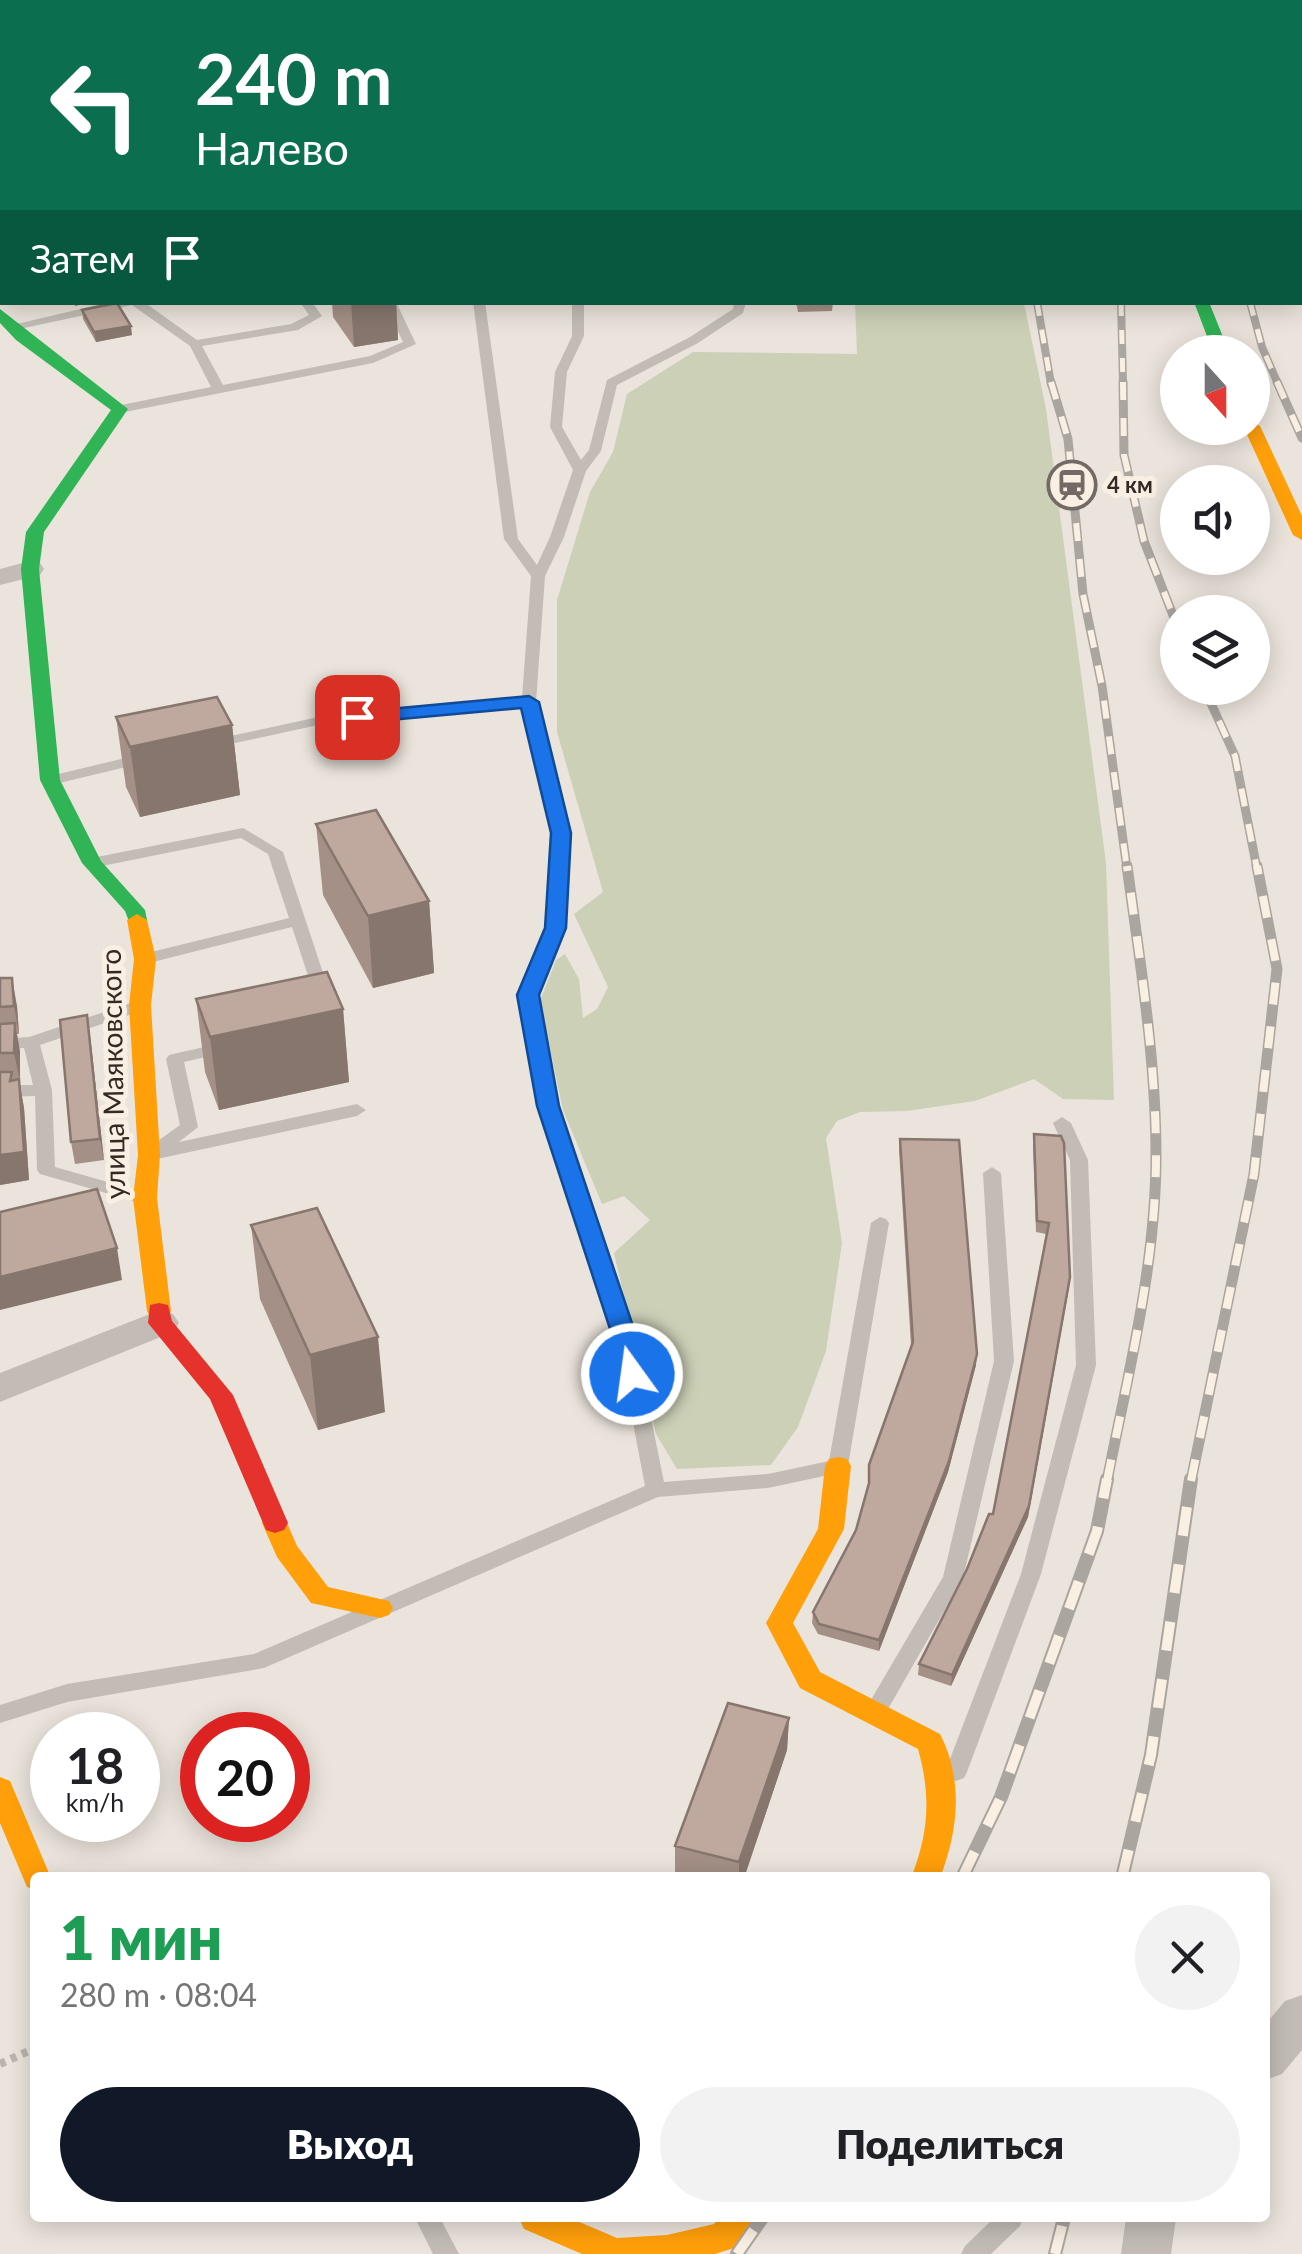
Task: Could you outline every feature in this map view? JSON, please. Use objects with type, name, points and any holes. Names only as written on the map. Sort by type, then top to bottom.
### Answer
[{"type":"street","points":[[1202,305],[1214,335]]},
{"type":"street","points":[[8,330],[120,409]]},
{"type":"street","name":"улица Маяковского","points":[[120,409],[35,532],[30,570],[50,780],[92,864],[135,910],[145,959],[140,1004],[149,1155],[145,1198],[160,1323]]},
{"type":"street","points":[[1261,445],[1302,535]]},
{"type":"street","points":[[0,577],[30,570]]},
{"type":"street","points":[[0,1388],[160,1323],[221,1395],[286,1550],[320,1596],[380,1608]]},
{"type":"street","points":[[838,1466],[831,1528],[780,1623],[810,1680],[930,1742],[948,1796],[939,1848],[928,1872]]},
{"type":"street","points":[[0,1789],[35,1872]]},
{"type":"street","points":[[1270,2053],[1302,2016]]},
{"type":"street","points":[[543,2222],[616,2253],[666,2250],[723,2237],[736,2222]]},
{"type":"street","points":[[1146,2254],[1151,2222]]},
{"type":"lane","points":[[8,330],[120,305]]},
{"type":"lane","points":[[138,305],[196,344],[218,388]]},
{"type":"lane","points":[[196,344],[294,326],[316,316],[308,305]]},
{"type":"lane","points":[[120,409],[373,359],[410,344],[391,305]]},
{"type":"lane","points":[[480,305],[511,539],[538,576]]},
{"type":"lane","points":[[578,305],[578,336],[561,372],[556,427],[580,470]]},
{"type":"lane","points":[[656,1490],[627,1344],[548,1106],[528,995],[556,928],[561,833],[529,702],[538,576],[557,538],[580,470],[595,450],[611,382],[694,340],[739,310],[740,305]]},
{"type":"lane","points":[[194,748],[323,720],[529,702]]},
{"type":"lane","points":[[50,780],[158,756]]},
{"type":"lane","points":[[92,864],[243,834],[275,852],[325,1004],[312,1014]]},
{"type":"lane","points":[[145,959],[298,921]]},
{"type":"lane","points":[[0,1044],[31,1042],[140,1004]]},
{"type":"lane","points":[[31,1042],[43,1090],[46,1170],[145,1198]]},
{"type":"lane","points":[[149,1155],[189,1127],[175,1059],[248,1042]]},
{"type":"lane","points":[[0,1092],[43,1090]]},
{"type":"lane","points":[[149,1155],[357,1110]]},
{"type":"lane","points":[[948,1796],[990,1675],[1031,1574],[1086,1366],[1079,1160],[1062,1123]]},
{"type":"lane","points":[[875,1711],[953,1578],[1004,1361],[992,1172]]},
{"type":"lane","points":[[0,1714],[67,1693],[256,1662],[656,1490],[768,1481],[838,1466],[880,1223]]},
{"type":"lane","points":[[429,2222],[446,2254]]},
{"type":"lane","points":[[974,2254],[1007,2222]]},
{"type":"lane","points":[[616,2253],[632,2230]]},
{"type":"path","points":[[0,2064],[30,2050]]},
{"type":"green space","points":[[855,305],[1024,305],[1046,409],[1106,863],[1114,1100],[1063,1099],[1034,1079],[975,1101],[907,1111],[860,1112],[837,1121],[826,1138],[842,1243],[826,1351],[798,1427],[771,1465],[677,1469],[656,1434],[614,1253],[650,1220],[624,1196],[602,1204],[563,1110],[540,1001],[556,960],[565,954],[579,979],[583,1018],[597,1009],[608,987],[574,914],[603,892],[557,732],[557,600],[590,492],[613,452],[627,394],[693,352],[857,354]]},
{"type":"building","points":[[118,305],[131,326],[94,332],[82,310]]},
{"type":"building","points":[[217,697],[232,725],[130,747],[116,717]]},
{"type":"building","points":[[376,810],[429,901],[368,916],[316,824]]},
{"type":"building","points":[[327,972],[343,1009],[210,1037],[196,999]]},
{"type":"building","points":[[0,978],[12,978],[14,1006],[0,1007]]},
{"type":"building","points":[[87,1015],[100,1139],[71,1142],[60,1020]]},
{"type":"building","points":[[15,1023],[14,1053],[0,1053],[0,1024]]},
{"type":"building","points":[[0,1072],[12,1072],[10,1081],[19,1079],[24,1152],[0,1155]]},
{"type":"building","points":[[1034,1134],[1061,1136],[1064,1143],[1070,1277],[1029,1506],[952,1675],[919,1664],[967,1569],[989,1514],[993,1514],[1049,1223],[1037,1221]]},
{"type":"building","points":[[900,1139],[959,1140],[977,1354],[949,1461],[879,1640],[819,1624],[813,1612],[856,1530],[869,1483],[869,1465],[913,1342]]},
{"type":"building","points":[[97,1189],[117,1248],[0,1277],[0,1212]]},
{"type":"building","points":[[317,1208],[378,1337],[310,1355],[251,1225]]},
{"type":"building","points":[[728,1703],[789,1718],[739,1862],[675,1846]]},
{"type":"railway","points":[[1038,305],[1051,384]]},
{"type":"railway","points":[[1121,305],[1123,384]]},
{"type":"railway","points":[[1251,305],[1262,347],[1278,384]]},
{"type":"railway","points":[[1051,382],[1068,439],[1083,594],[1102,686],[1127,869]]},
{"type":"railway","points":[[1123,382],[1124,455],[1144,541],[1165,595]]},
{"type":"railway","points":[[1277,382],[1302,438]]},
{"type":"railway","points":[[1212,705],[1235,756],[1257,869]]},
{"type":"railway","points":[[1107,1481],[1139,1319],[1155,1197],[1150,1047],[1127,866]]},
{"type":"railway","points":[[1191,1481],[1254,1174],[1277,969],[1257,866]]},
{"type":"railway","points":[[965,1872],[1001,1797],[1097,1531],[1107,1479]]},
{"type":"railway","points":[[1123,1872],[1151,1755],[1191,1479]]},
{"type":"railway","points":[[737,2254],[759,2222]]},
{"type":"railway","points":[[1055,2254],[1063,2222]]},
{"type":"traffic: fast","points":[[1202,305],[1214,335]]},
{"type":"traffic: fast","points":[[0,314],[22,337],[120,409],[35,532],[30,569],[50,780],[92,863],[135,910],[137,920]]},
{"type":"traffic: slow","points":[[1261,445],[1302,535]]},
{"type":"traffic: slow","points":[[137,920],[145,959],[140,1005],[149,1155],[145,1198],[159,1311]]},
{"type":"traffic: slow","points":[[838,1466],[831,1529],[779,1623],[810,1680],[930,1742],[940,1779],[942,1811],[938,1842],[927,1872]]},
{"type":"traffic: slow","points":[[275,1523],[286,1550],[320,1596],[380,1608]]},
{"type":"traffic: slow","points":[[0,1789],[35,1872]]},
{"type":"traffic: slow","points":[[544,2222],[616,2253],[667,2250],[723,2237],[736,2222]]},
{"type":"traffic: jam","points":[[159,1311],[160,1323],[221,1395],[275,1523]]},
{"type":"place","name":"4 км","points":[[1072,485]]},
{"type":"route","points":[[357,717],[529,702],[561,833],[556,928],[528,995],[548,1106],[627,1344],[632,1374]]}]
